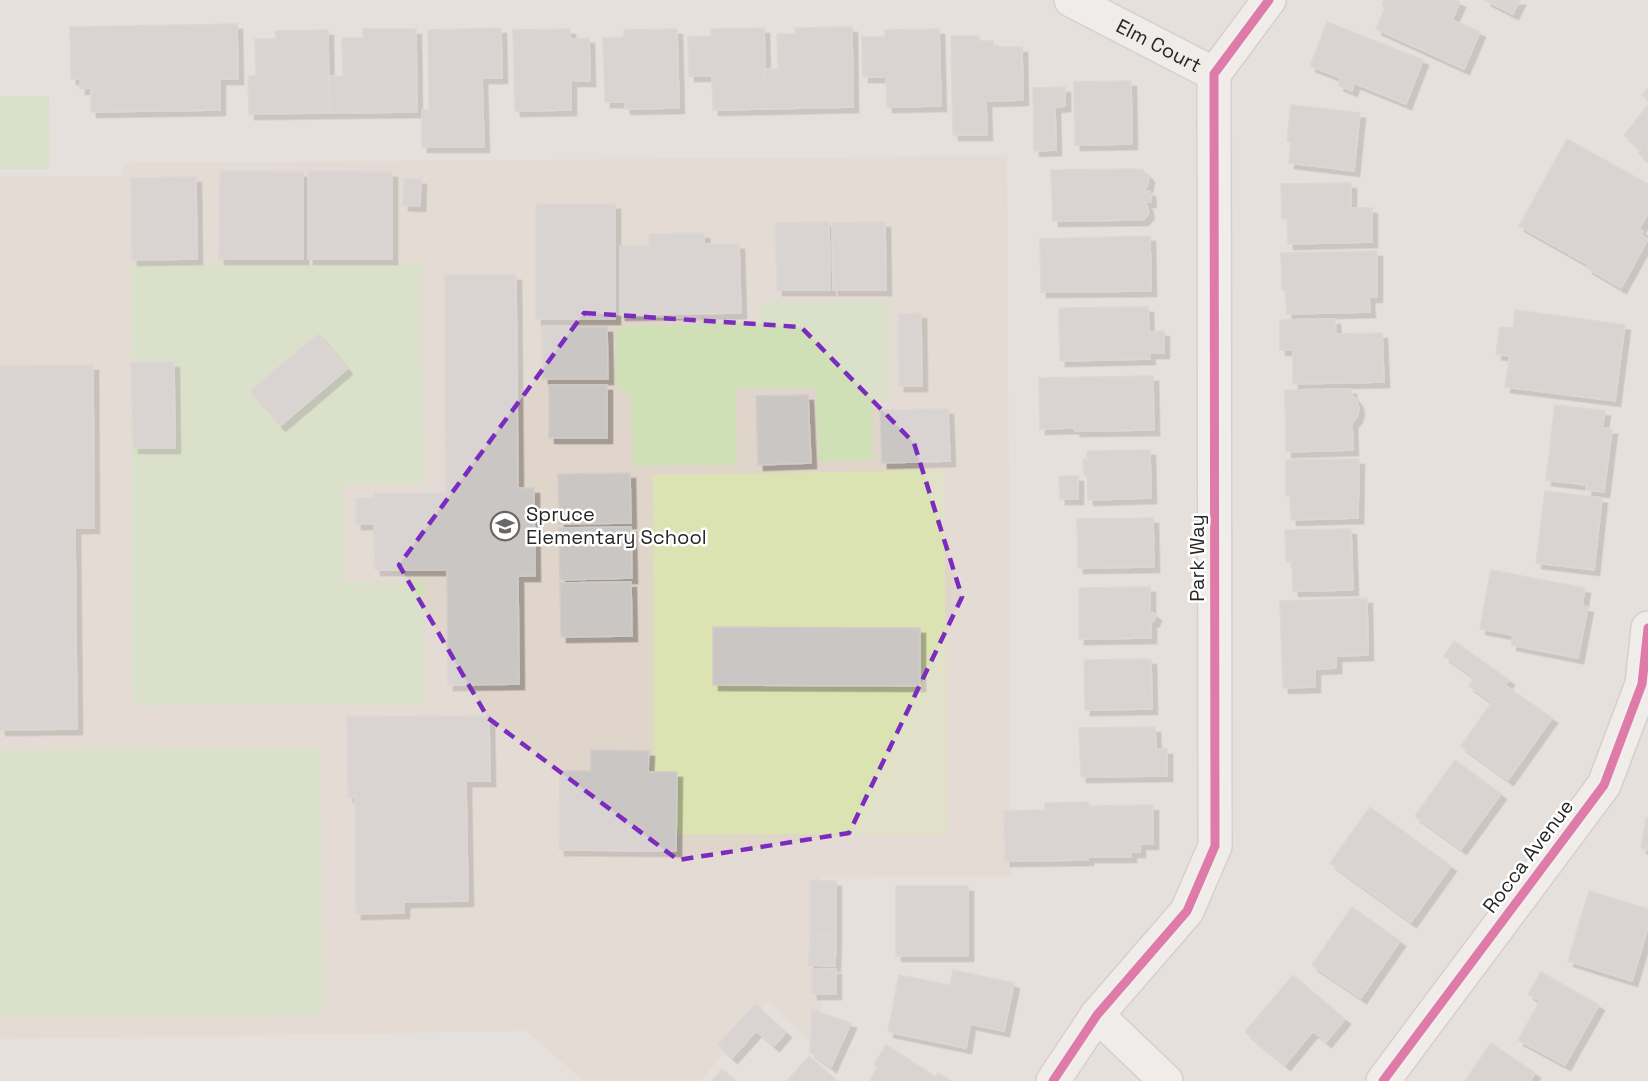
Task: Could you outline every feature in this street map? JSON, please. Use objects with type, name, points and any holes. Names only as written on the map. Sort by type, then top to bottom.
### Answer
[{"type":"street","name":"Elm Court","points":[[1071,0],[1214,74]]},
{"type":"street","points":[[1214,74],[1269,0]]},
{"type":"street","name":"Park Way","points":[[1053,1081],[1097,1015],[1187,911],[1215,846],[1214,74]]},
{"type":"street","name":"Rocca Avenue","points":[[1383,1081],[1604,785],[1642,684],[1648,628]]},
{"type":"street","points":[[1097,1015],[1166,1081]]},
{"type":"highlighted area","points":[[584,313],[801,327],[914,443],[962,597],[849,833],[678,860],[488,718],[399,565]]},
{"type":"shaded area","name":"Spruce Elementary School","points":[[1007,156],[1011,876],[820,877],[821,1053],[769,1001],[700,1081],[584,1081],[526,1031],[0,1039],[0,176],[122,176],[123,163]]},
{"type":"green space","points":[[0,96],[49,96],[50,169],[0,169]]},
{"type":"green space","points":[[422,263],[424,485],[344,485],[344,581],[424,581],[425,704],[133,706],[131,264]]},
{"type":"green space","points":[[889,300],[890,401],[872,400],[873,460],[818,461],[816,388],[736,388],[737,465],[633,466],[632,401],[615,383],[617,327],[761,322],[760,302]]},
{"type":"green space","points":[[944,470],[948,835],[654,834],[653,475]]},
{"type":"green space","points":[[321,748],[323,1015],[0,1017],[0,750]]},
{"type":"building","points":[[1384,0],[1456,0],[1460,2],[1452,20],[1480,32],[1464,69],[1376,29],[1385,8],[1382,6]]},
{"type":"building","points":[[1485,0],[1520,0],[1513,14]]},
{"type":"building","points":[[1327,22],[1423,60],[1406,104],[1354,83],[1352,91],[1338,85],[1341,78],[1310,66]]},
{"type":"building","points":[[237,24],[238,79],[220,79],[220,110],[91,112],[91,88],[80,89],[80,79],[71,79],[70,27]]},
{"type":"building","points":[[852,27],[853,107],[766,109],[765,69],[778,69],[777,34],[795,34],[795,28]]},
{"type":"building","points":[[501,28],[502,78],[482,78],[484,147],[422,147],[422,110],[429,110],[428,30]]},
{"type":"building","points":[[764,28],[766,109],[713,110],[712,76],[689,76],[688,37],[711,36],[711,29]]},
{"type":"building","points":[[363,29],[416,29],[417,112],[329,113],[329,76],[343,76],[342,38],[363,38]]},
{"type":"building","points":[[570,29],[570,39],[589,38],[590,81],[571,81],[571,110],[515,111],[513,30]]},
{"type":"building","points":[[677,29],[679,108],[625,109],[625,102],[605,102],[603,38],[624,37],[624,30]]},
{"type":"building","points":[[939,29],[941,106],[887,107],[886,77],[863,77],[862,37],[885,37],[885,30]]},
{"type":"building","points":[[328,30],[329,113],[249,114],[248,76],[256,76],[255,39],[276,39],[275,31]]},
{"type":"building","points":[[951,36],[979,36],[979,41],[993,41],[994,47],[1022,47],[1023,100],[986,101],[987,135],[953,135]]},
{"type":"building","points":[[1131,81],[1132,144],[1075,145],[1074,82]]},
{"type":"building","points":[[1065,87],[1065,106],[1055,107],[1056,150],[1034,151],[1033,88]]},
{"type":"building","points":[[1648,88],[1648,100],[1642,95]]},
{"type":"building","points":[[1291,105],[1360,113],[1354,171],[1289,163],[1291,142],[1287,141]]},
{"type":"building","points":[[1648,105],[1648,161],[1638,153],[1642,149],[1624,135]]},
{"type":"building","points":[[1567,139],[1648,184],[1648,213],[1639,229],[1643,231],[1641,235],[1648,239],[1621,288],[1587,268],[1589,265],[1519,226]]},
{"type":"building","points":[[1142,169],[1149,177],[1147,187],[1143,191],[1150,191],[1151,202],[1143,202],[1147,205],[1149,213],[1143,220],[1053,221],[1051,170]]},
{"type":"building","points":[[220,171],[303,172],[303,259],[219,259]]},
{"type":"building","points":[[308,171],[392,172],[392,259],[308,259]]},
{"type":"building","points":[[196,177],[197,259],[132,260],[131,178]]},
{"type":"building","points":[[404,179],[421,179],[420,206],[403,205]]},
{"type":"building","points":[[1351,183],[1351,208],[1372,208],[1372,242],[1288,244],[1287,218],[1282,219],[1281,184]]},
{"type":"building","points":[[536,204],[615,204],[615,319],[536,319]]},
{"type":"building","points":[[829,222],[830,290],[777,290],[775,223]]},
{"type":"building","points":[[885,222],[886,290],[833,290],[832,223]]},
{"type":"building","points":[[704,233],[704,244],[739,244],[741,313],[620,315],[620,246],[649,246],[649,234]]},
{"type":"building","points":[[1150,236],[1151,291],[1041,292],[1040,239]]},
{"type":"building","points":[[1377,251],[1377,297],[1369,297],[1370,312],[1287,314],[1285,290],[1282,290],[1281,253]]},
{"type":"building","points":[[445,275],[516,275],[518,488],[534,488],[535,576],[518,576],[519,684],[448,685],[447,570],[375,570],[374,524],[356,524],[356,498],[374,498],[374,493],[446,493]]},
{"type":"building","points":[[1148,307],[1149,332],[1164,331],[1164,353],[1149,353],[1150,359],[1060,361],[1059,308]]},
{"type":"building","points":[[1515,310],[1625,325],[1615,401],[1505,387],[1510,356],[1496,354],[1500,327],[1513,328]]},
{"type":"building","points":[[921,313],[922,386],[899,386],[898,314]]},
{"type":"building","points":[[1335,319],[1336,334],[1382,333],[1384,382],[1293,384],[1293,350],[1280,350],[1280,320]]},
{"type":"building","points":[[542,327],[607,327],[608,379],[543,379]]},
{"type":"building","points":[[318,334],[347,369],[280,426],[250,391]]},
{"type":"building","points":[[174,362],[175,448],[133,448],[131,363]]},
{"type":"building","points":[[93,365],[94,528],[75,528],[77,729],[0,730],[0,366]]},
{"type":"building","points":[[1153,376],[1154,430],[1040,429],[1039,378]]},
{"type":"building","points":[[549,385],[607,385],[607,438],[549,438]]},
{"type":"building","points":[[1351,389],[1351,394],[1357,401],[1359,409],[1352,423],[1353,450],[1286,452],[1285,390]]},
{"type":"building","points":[[808,395],[811,463],[758,465],[756,396]]},
{"type":"building","points":[[1555,405],[1605,411],[1602,428],[1612,429],[1604,492],[1586,490],[1587,485],[1546,480]]},
{"type":"building","points":[[948,409],[950,461],[882,463],[880,410]]},
{"type":"building","points":[[1150,450],[1151,498],[1088,500],[1087,475],[1084,475],[1083,459],[1087,460],[1087,451]]},
{"type":"building","points":[[1359,459],[1358,518],[1291,520],[1290,496],[1286,496],[1286,460]]},
{"type":"building","points":[[630,473],[631,523],[559,524],[558,474]]},
{"type":"building","points":[[1059,476],[1078,476],[1078,499],[1060,499]]},
{"type":"building","points":[[1545,491],[1602,498],[1594,570],[1536,563]]},
{"type":"building","points":[[1153,518],[1154,567],[1078,568],[1077,519]]},
{"type":"building","points":[[631,527],[632,578],[560,580],[559,528]]},
{"type":"building","points":[[1351,529],[1353,590],[1293,591],[1292,561],[1286,562],[1285,530]]},
{"type":"building","points":[[1491,570],[1585,588],[1582,606],[1588,607],[1578,658],[1511,645],[1513,635],[1480,629]]},
{"type":"building","points":[[631,582],[632,636],[561,637],[560,583]]},
{"type":"building","points":[[1150,587],[1150,611],[1156,615],[1154,621],[1151,622],[1151,638],[1079,639],[1079,588]]},
{"type":"building","points":[[1367,598],[1368,655],[1336,656],[1336,668],[1315,669],[1315,687],[1283,688],[1280,601]]},
{"type":"building","points":[[713,627],[920,628],[920,686],[713,685]]},
{"type":"building","points":[[1454,641],[1509,680],[1505,685],[1552,718],[1508,780],[1461,746],[1492,702],[1469,686],[1475,678],[1444,656]]},
{"type":"building","points":[[1151,659],[1152,709],[1085,710],[1084,660]]},
{"type":"building","points":[[489,716],[490,781],[466,781],[468,901],[404,902],[404,913],[356,914],[355,797],[348,797],[347,717]]},
{"type":"building","points":[[1155,727],[1156,749],[1167,749],[1167,776],[1081,777],[1079,728]]},
{"type":"building","points":[[591,750],[649,751],[648,772],[677,772],[676,851],[559,850],[560,771],[591,771]]},
{"type":"building","points":[[1455,760],[1501,794],[1461,849],[1415,816]]},
{"type":"building","points":[[1089,802],[1088,806],[1153,805],[1153,844],[1140,844],[1140,852],[1131,852],[1131,857],[1005,861],[1004,811],[1045,810],[1045,803]]},
{"type":"building","points":[[1370,807],[1451,866],[1411,922],[1330,863]]},
{"type":"building","points":[[1646,818],[1648,819],[1648,850],[1641,848]]},
{"type":"building","points":[[810,880],[836,881],[836,909],[810,909]]},
{"type":"building","points":[[896,886],[968,886],[968,956],[896,956]]},
{"type":"building","points":[[1589,891],[1648,909],[1648,927],[1632,981],[1568,961]]},
{"type":"building","points":[[1352,907],[1400,941],[1361,998],[1312,965]]},
{"type":"building","points":[[810,909],[836,909],[836,935],[810,935]]},
{"type":"building","points":[[810,935],[836,935],[835,966],[809,965]]},
{"type":"building","points":[[812,969],[836,969],[836,994],[812,994]]},
{"type":"building","points":[[953,970],[1014,983],[1004,1031],[970,1024],[966,1048],[888,1032],[899,975],[950,985]]},
{"type":"building","points":[[1541,972],[1599,1005],[1565,1065],[1518,1040],[1540,1001],[1528,994]]},
{"type":"building","points":[[1293,975],[1345,1019],[1326,1042],[1313,1031],[1285,1065],[1245,1032]]},
{"type":"building","points":[[755,1004],[786,1032],[774,1046],[756,1031],[732,1058],[718,1045]]},
{"type":"building","points":[[812,1010],[851,1023],[831,1067],[810,1052]]},
{"type":"building","points":[[1491,1043],[1535,1073],[1530,1081],[1465,1081]]},
{"type":"building","points":[[886,1045],[936,1077],[938,1073],[951,1081],[869,1081],[878,1067],[874,1065]]},
{"type":"building","points":[[809,1056],[837,1081],[787,1081]]},
{"type":"building","points":[[722,1069],[736,1081],[712,1081]]},
{"type":"cycle path","points":[[1053,1081],[1097,1015],[1187,911],[1215,846],[1214,74],[1269,0]]},
{"type":"cycle path","points":[[1383,1081],[1604,785],[1642,684],[1648,628]]},
{"type":"place","name":"Spruce Elementary School","points":[[505,526]]}]
